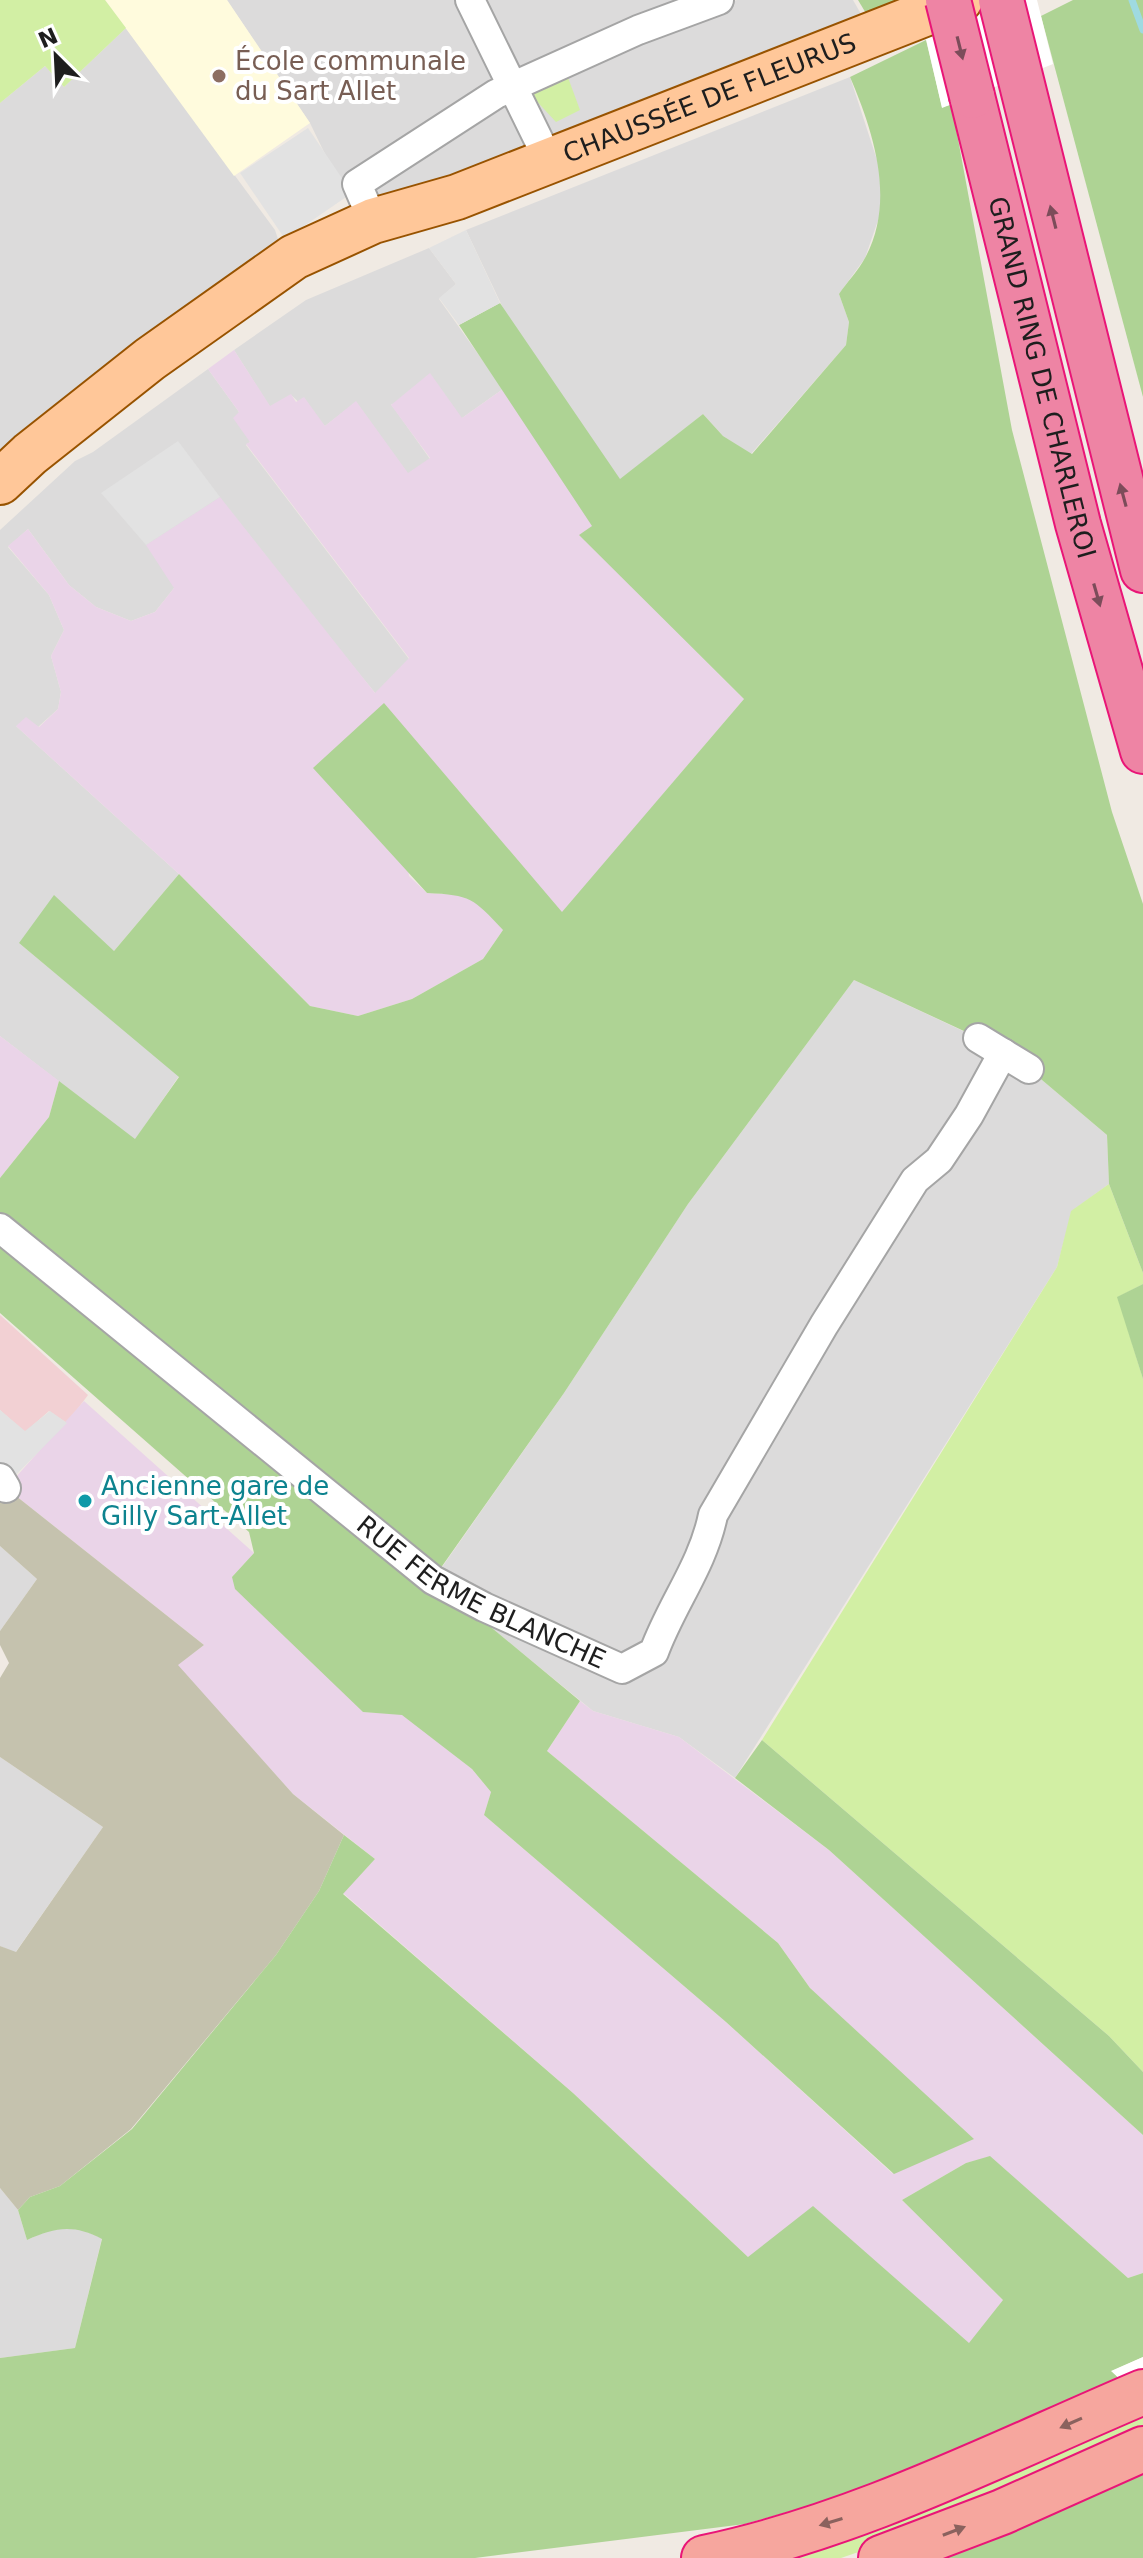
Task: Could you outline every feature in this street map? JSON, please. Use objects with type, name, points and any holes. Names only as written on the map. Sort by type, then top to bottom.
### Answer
[{"type":"highway","name":"GRAND RING DE CHARLEROI","points":[[948,0],[1078,524],[1143,751]]},
{"type":"highway","name":"GRAND RING DE CHARLEROI","points":[[1001,0],[1143,570]]},
{"type":"highway","points":[[704,2558],[863,2512],[952,2477],[1143,2392]]},
{"type":"highway","points":[[881,2558],[1002,2512],[1143,2449]]},
{"type":"main road","name":"CHAUSSÉE DE FLEURUS","points":[[0,482],[30,454],[150,359],[294,257],[373,221],[457,197],[960,0]]},
{"type":"main road","name":"CHAUSSÉE DE FLEURUS","points":[[209,319],[367,249],[457,197]]},
{"type":"street","points":[[470,0],[549,161]]},
{"type":"street","points":[[373,221],[357,184],[496,94],[514,88],[532,76],[719,0]]},
{"type":"street","points":[[978,1038],[1029,1069]]},
{"type":"street","name":"RUE FERME BLANCHE","points":[[0,1228],[433,1580],[484,1607],[622,1669],[654,1652],[665,1620],[707,1545],[713,1515],[800,1366],[915,1180],[939,1160],[969,1115],[1003,1053]]},
{"type":"shaded area","name":"École communale du Sart Allet","points":[[105,0],[227,0],[310,123],[234,176]]},
{"type":"shaded area","points":[[227,0],[460,0],[503,82],[375,164],[338,181],[310,123]]},
{"type":"shaded area","points":[[481,0],[712,0],[522,78]]},
{"type":"shaded area","points":[[737,0],[853,0],[865,21],[383,214],[373,182],[574,58]]},
{"type":"shaded area","points":[[126,28],[275,230],[284,257],[0,471],[0,103],[45,66],[64,87]]},
{"type":"shaded area","points":[[850,77],[878,163],[883,206],[865,258],[839,294],[849,322],[846,345],[751,454],[723,436],[703,414],[620,480],[504,310],[466,230]]},
{"type":"shaded area","points":[[308,128],[352,193],[285,239],[240,173]]},
{"type":"shaded area","points":[[466,230],[500,303],[459,325],[439,298],[456,284],[429,248]]},
{"type":"shaded area","points":[[429,248],[456,284],[439,299],[503,389],[462,418],[391,404],[430,459],[408,474],[356,402],[325,426],[291,395],[270,407],[234,350],[306,300]]},
{"type":"shaded area","points":[[234,350],[270,406],[291,394],[296,402],[304,397],[325,426],[356,401],[408,473],[430,458],[391,405],[430,373],[462,418],[503,389],[593,526],[580,535],[744,699],[562,913],[384,704],[409,876],[427,893],[463,895],[483,906],[503,930],[483,959],[412,999],[358,1016],[310,1006],[179,874],[16,726],[26,717],[39,727],[58,709],[61,692],[51,656],[64,630],[49,595],[8,546],[28,529],[69,585],[96,607],[131,621],[155,612],[174,588],[146,545],[220,497],[375,693],[409,658],[246,444],[250,442],[233,418],[239,412],[208,369]]},
{"type":"shaded area","points":[[208,369],[239,412],[250,442],[246,445],[409,659],[376,694],[329,637],[174,588],[155,612],[131,621],[96,607],[69,585],[28,529],[8,547],[49,595],[64,630],[51,656],[61,692],[58,709],[38,727],[16,726],[179,874],[114,951],[19,943],[179,1076],[135,1140],[0,1036],[0,530],[75,461],[93,452]]},
{"type":"shaded area","points":[[178,441],[220,497],[146,545],[101,493]]},
{"type":"shaded area","points":[[854,980],[978,1038],[1029,1069],[1107,1135],[1109,1184],[1072,1211],[1057,1267],[735,1778],[679,1737],[593,1711],[433,1580],[564,1393],[688,1204]]},
{"type":"shaded area","points":[[0,1036],[59,1081],[49,1117],[0,1178]]},
{"type":"shaded area","points":[[0,1315],[88,1395],[67,1423],[49,1411],[25,1432],[0,1410]]},
{"type":"shaded area","points":[[84,1401],[254,1553],[232,1577],[363,1712],[402,1714],[472,1769],[491,1792],[484,1815],[726,2022],[893,2174],[810,1988],[778,1943],[547,1751],[580,1701],[593,1711],[679,1737],[829,1850],[1143,2135],[1143,2273],[1128,2278],[990,2157],[966,2163],[902,2200],[1003,2300],[969,2344],[813,2207],[749,2258],[573,2093],[343,1893],[375,1859],[293,1794],[177,1665],[204,1645],[6,1488]]},
{"type":"shaded area","points":[[0,1410],[25,1431],[50,1411],[67,1423],[0,1491]]},
{"type":"shaded area","points":[[6,1488],[204,1645],[178,1665],[293,1794],[344,1835],[319,1891],[276,1955],[131,2129],[60,2186],[30,2197],[18,2210],[0,2188],[0,1946],[16,1952],[103,1827],[0,1757],[0,1678],[9,1663],[0,1645],[0,1631],[37,1579],[0,1546],[0,1491]]},
{"type":"shaded area","points":[[0,1546],[37,1579],[0,1631]]},
{"type":"shaded area","points":[[0,1757],[103,1827],[15,1953],[0,1946]]},
{"type":"shaded area","points":[[0,2188],[18,2210],[27,2240],[56,2227],[82,2230],[102,2238],[75,2348],[0,2358]]},
{"type":"green space","points":[[0,0],[105,0],[126,28],[64,87],[45,66],[0,103]]},
{"type":"green space","points":[[858,0],[917,0],[873,25]]},
{"type":"green space","points":[[1073,0],[1143,0],[1143,397],[1041,16]]},
{"type":"green space","points":[[926,40],[942,107],[950,105],[955,123],[1012,430],[1112,812],[1143,904],[1143,1273],[1109,1184],[1107,1135],[1029,1069],[979,1038],[854,980],[688,1204],[564,1393],[433,1579],[580,1701],[547,1751],[778,1943],[810,1988],[974,2139],[894,2174],[726,2022],[484,1815],[491,1792],[472,1769],[402,1715],[363,1712],[235,1589],[232,1577],[254,1553],[249,1532],[0,1313],[0,1178],[49,1117],[59,1081],[135,1139],[179,1077],[19,943],[54,895],[114,951],[179,874],[310,1006],[358,1016],[412,999],[483,959],[503,930],[470,900],[427,893],[313,768],[384,703],[562,912],[744,699],[579,535],[592,526],[459,325],[500,303],[620,479],[703,414],[723,436],[752,454],[846,345],[849,322],[839,294],[862,263],[874,236],[880,190],[867,121],[850,77]]},
{"type":"green space","points":[[566,72],[580,110],[556,122],[530,94],[538,84]]},
{"type":"green space","points":[[1109,1184],[1143,1273],[1143,1284],[1118,1297],[1143,1379],[1143,2072],[1109,2036],[762,1740],[1057,1267],[1071,1211]]},
{"type":"green space","points":[[1143,1284],[1143,1379],[1117,1297]]},
{"type":"green space","points":[[762,1740],[1109,2036],[1143,2072],[1143,2135],[829,1850],[735,1778]]},
{"type":"green space","points":[[344,1835],[375,1859],[343,1894],[573,2093],[748,2257],[813,2206],[969,2343],[1003,2300],[902,2200],[966,2163],[990,2156],[1128,2278],[1143,2273],[1143,2357],[1112,2371],[1122,2382],[899,2480],[745,2524],[475,2558],[0,2558],[0,2358],[75,2348],[102,2239],[82,2231],[64,2229],[27,2240],[18,2210],[30,2197],[60,2186],[132,2129],[276,1955],[319,1891]]},
{"type":"green space","points":[[1143,2413],[1143,2438],[873,2547],[841,2558],[765,2558]]},
{"type":"green space","points":[[1143,2464],[1143,2558],[929,2558]]},
{"type":"pier","points":[[917,0],[1037,0],[1053,64],[942,108]]},
{"type":"pier","points":[[1143,2357],[1143,2400],[1111,2371]]},
{"type":"waterway","points":[[1132,0],[1143,30]]},
{"type":"place","name":"École communale du Sart Allet","points":[[219,76]]},
{"type":"place","name":"Ancienne gare de Gilly Sart-Allet","points":[[85,1501]]}]
